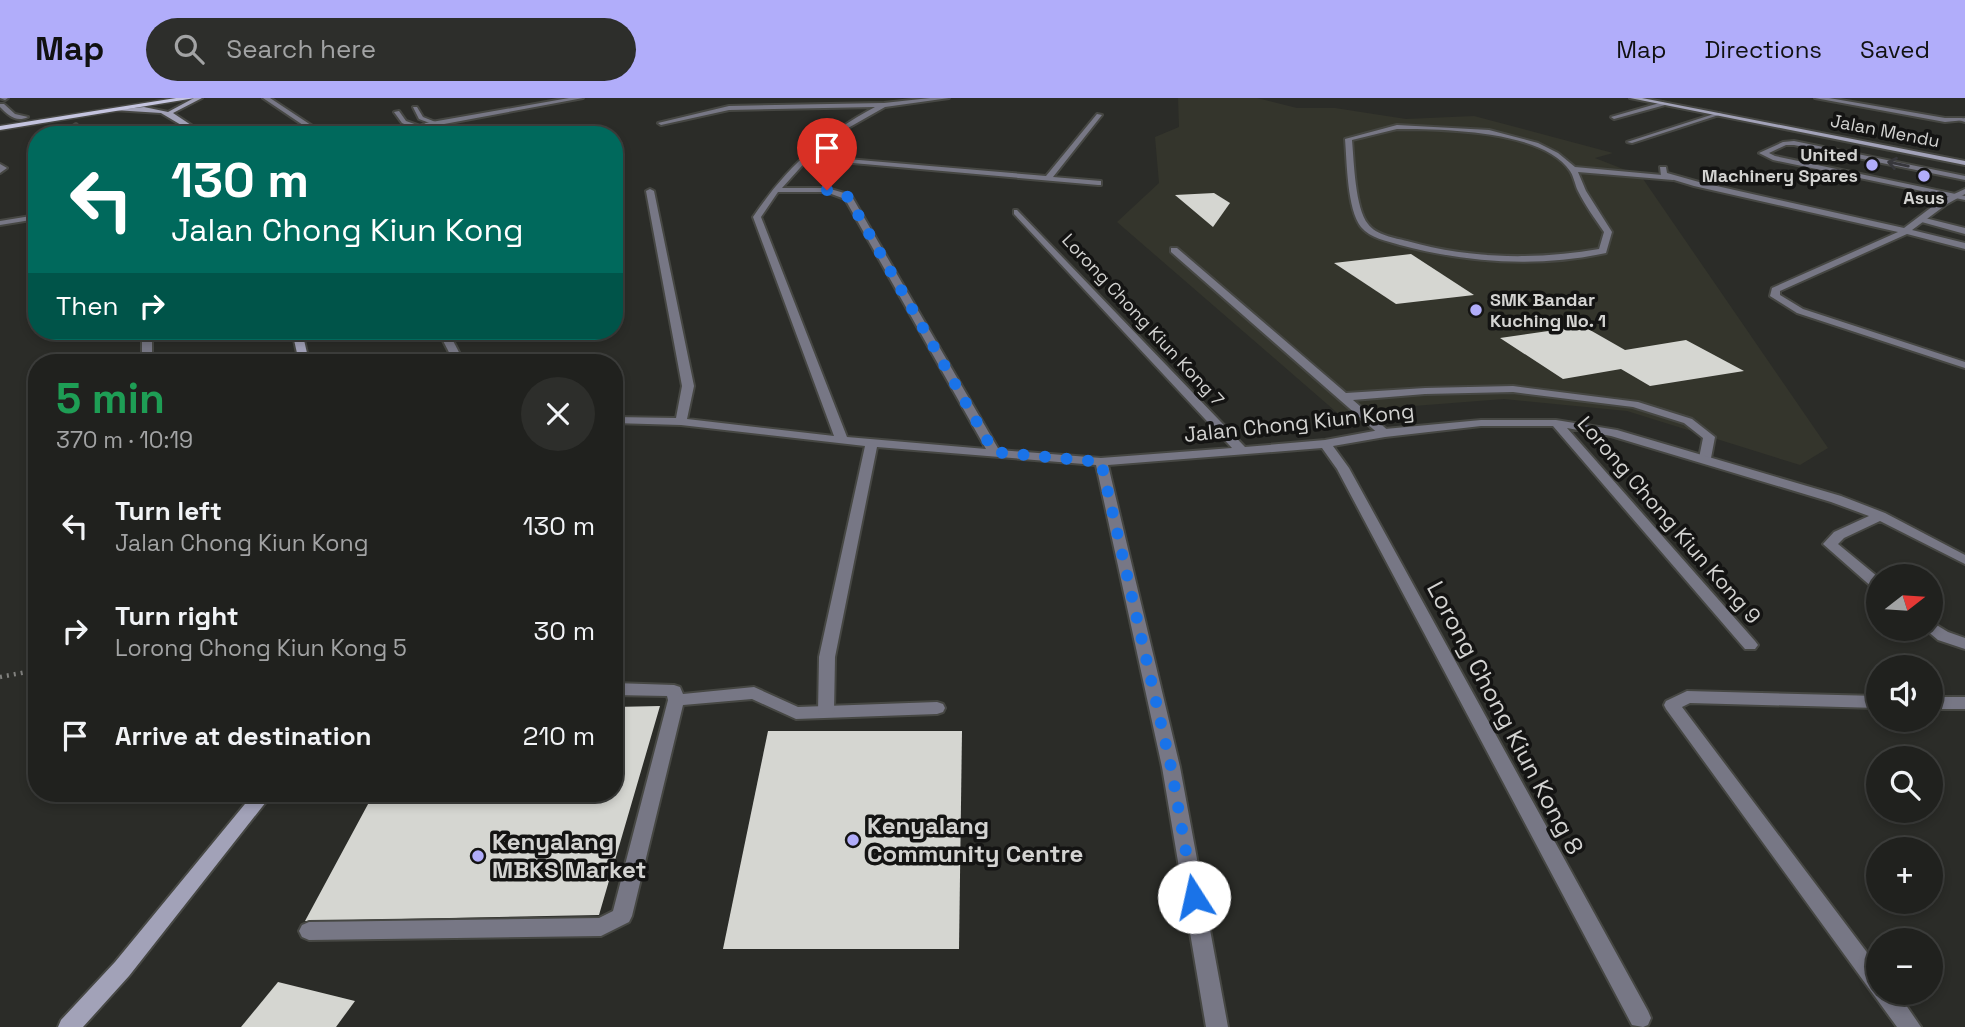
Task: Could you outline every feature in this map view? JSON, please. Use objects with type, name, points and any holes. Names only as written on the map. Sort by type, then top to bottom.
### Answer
[{"type":"main road","points":[[0,121],[149,98]]},
{"type":"main road","points":[[0,128],[191,98]]},
{"type":"main road","points":[[170,112],[199,98]]},
{"type":"main road","name":"Jalan Mendu","points":[[1633,98],[1965,163]]},
{"type":"main road","name":"Jalan Mendu","points":[[1656,98],[1965,157]]},
{"type":"main road","points":[[117,110],[156,108],[170,112],[190,126]]},
{"type":"main road","points":[[69,1027],[122,969],[257,802]]},
{"type":"street","points":[[266,98],[309,126]]},
{"type":"street","points":[[425,126],[580,98]]},
{"type":"street","points":[[661,123],[729,108],[884,105],[946,98]]},
{"type":"street","points":[[1818,98],[1945,120],[1963,120]]},
{"type":"street","points":[[3,101],[7,113],[25,117]]},
{"type":"street","points":[[1614,117],[1663,104]]},
{"type":"street","points":[[842,440],[757,218],[788,172],[804,157],[834,134],[884,105]]},
{"type":"street","points":[[415,108],[421,118],[435,123]]},
{"type":"street","points":[[397,112],[404,122],[413,126]]},
{"type":"street","points":[[1630,142],[1719,114]]},
{"type":"street","points":[[1048,178],[1098,115]]},
{"type":"street","points":[[1573,170],[1608,232],[1603,251],[1562,259],[1503,261],[1429,251],[1382,236],[1364,227],[1358,214],[1348,139],[1397,127],[1457,129],[1530,143],[1550,150],[1573,170],[1673,178],[1965,246]]},
{"type":"street","points":[[1961,197],[1773,158],[1763,153],[1785,143],[1794,143],[1965,178]]},
{"type":"street","points":[[804,157],[1098,183]]},
{"type":"street","points":[[1663,169],[1664,174],[1673,178]]},
{"type":"street","points":[[778,190],[827,190],[848,197],[994,452]]},
{"type":"street","points":[[650,191],[688,386],[681,422]]},
{"type":"street","points":[[1965,191],[1961,197],[1944,202],[1906,231],[1775,290],[1775,296],[1801,311],[1965,365]]},
{"type":"street","points":[[1944,202],[1965,207]]},
{"type":"street","name":"Lorong Chong Kiun Kong 7","points":[[1017,212],[1242,452]]},
{"type":"street","points":[[0,223],[28,218]]},
{"type":"street","points":[[1921,219],[1965,231]]},
{"type":"street","points":[[1174,250],[1385,433]]},
{"type":"street","points":[[1343,397],[1425,391],[1513,389],[1633,404],[1688,421],[1709,436],[1705,458]]},
{"type":"street","name":"Jalan Chong Kiun Kong","points":[[623,420],[681,422],[872,443],[1101,462],[1242,452],[1481,423],[1556,423],[1613,433],[1705,458],[1836,499],[1880,516],[1965,560]]},
{"type":"street","name":"Lorong Chong Kiun Kong 9","points":[[1556,423],[1750,645]]},
{"type":"street","points":[[826,712],[827,657],[872,443]]},
{"type":"street","name":"Lorong Chong Kiun Kong 8","points":[[1325,443],[1349,481],[1640,1018]]},
{"type":"street","points":[[1101,462],[1171,767],[1217,1027]]},
{"type":"street","points":[[1866,575],[1830,544],[1839,535],[1880,516]]},
{"type":"street","points":[[1943,636],[1965,644]]},
{"type":"street","points":[[309,931],[601,927],[622,916],[676,700],[674,691],[623,689]]},
{"type":"street","points":[[676,700],[754,693],[796,713],[937,708]]},
{"type":"street","points":[[1866,702],[1687,697],[1672,705],[1866,968]]},
{"type":"street","points":[[1943,703],[1965,703]]},
{"type":"street","points":[[1894,1005],[1910,1027]]},
{"type":"path","points":[[0,677],[28,672]]},
{"type":"shaded area","name":"SMK Bandar Kuching No. 1","points":[[1178,98],[1257,98],[1297,108],[1335,108],[1406,119],[1474,116],[1613,153],[1595,158],[1641,176],[1828,448],[1800,465],[1627,411],[1504,399],[1388,408],[1342,417],[1117,222],[1159,183],[1155,137],[1179,127]]},
{"type":"building","points":[[1214,193],[1230,203],[1213,227],[1175,195]]},
{"type":"building","points":[[1411,254],[1474,295],[1396,304],[1334,263]]},
{"type":"building","points":[[1583,326],[1625,350],[1686,340],[1744,371],[1650,386],[1621,369],[1563,379],[1500,338]]},
{"type":"building","name":"Kenyalang MBKS Market","points":[[660,706],[599,915],[305,921],[369,802],[623,802],[623,707]]},
{"type":"building","name":"Kenyalang Community Centre","points":[[768,731],[962,731],[959,949],[723,949]]},
{"type":"building","points":[[278,982],[355,1001],[336,1027],[241,1027]]},
{"type":"place","name":"United Machinery Spares","points":[[1872,165]]},
{"type":"place","name":"Asus","points":[[1924,176]]},
{"type":"place","name":"SMK Bandar Kuching No. 1","points":[[1476,310]]},
{"type":"place","name":"Kenyalang Community Centre","points":[[853,840]]},
{"type":"place","name":"Kenyalang MBKS Market","points":[[478,856]]},
{"type":"route","points":[[827,190],[848,197],[994,452],[1101,462],[1171,767],[1194,897]]}]
